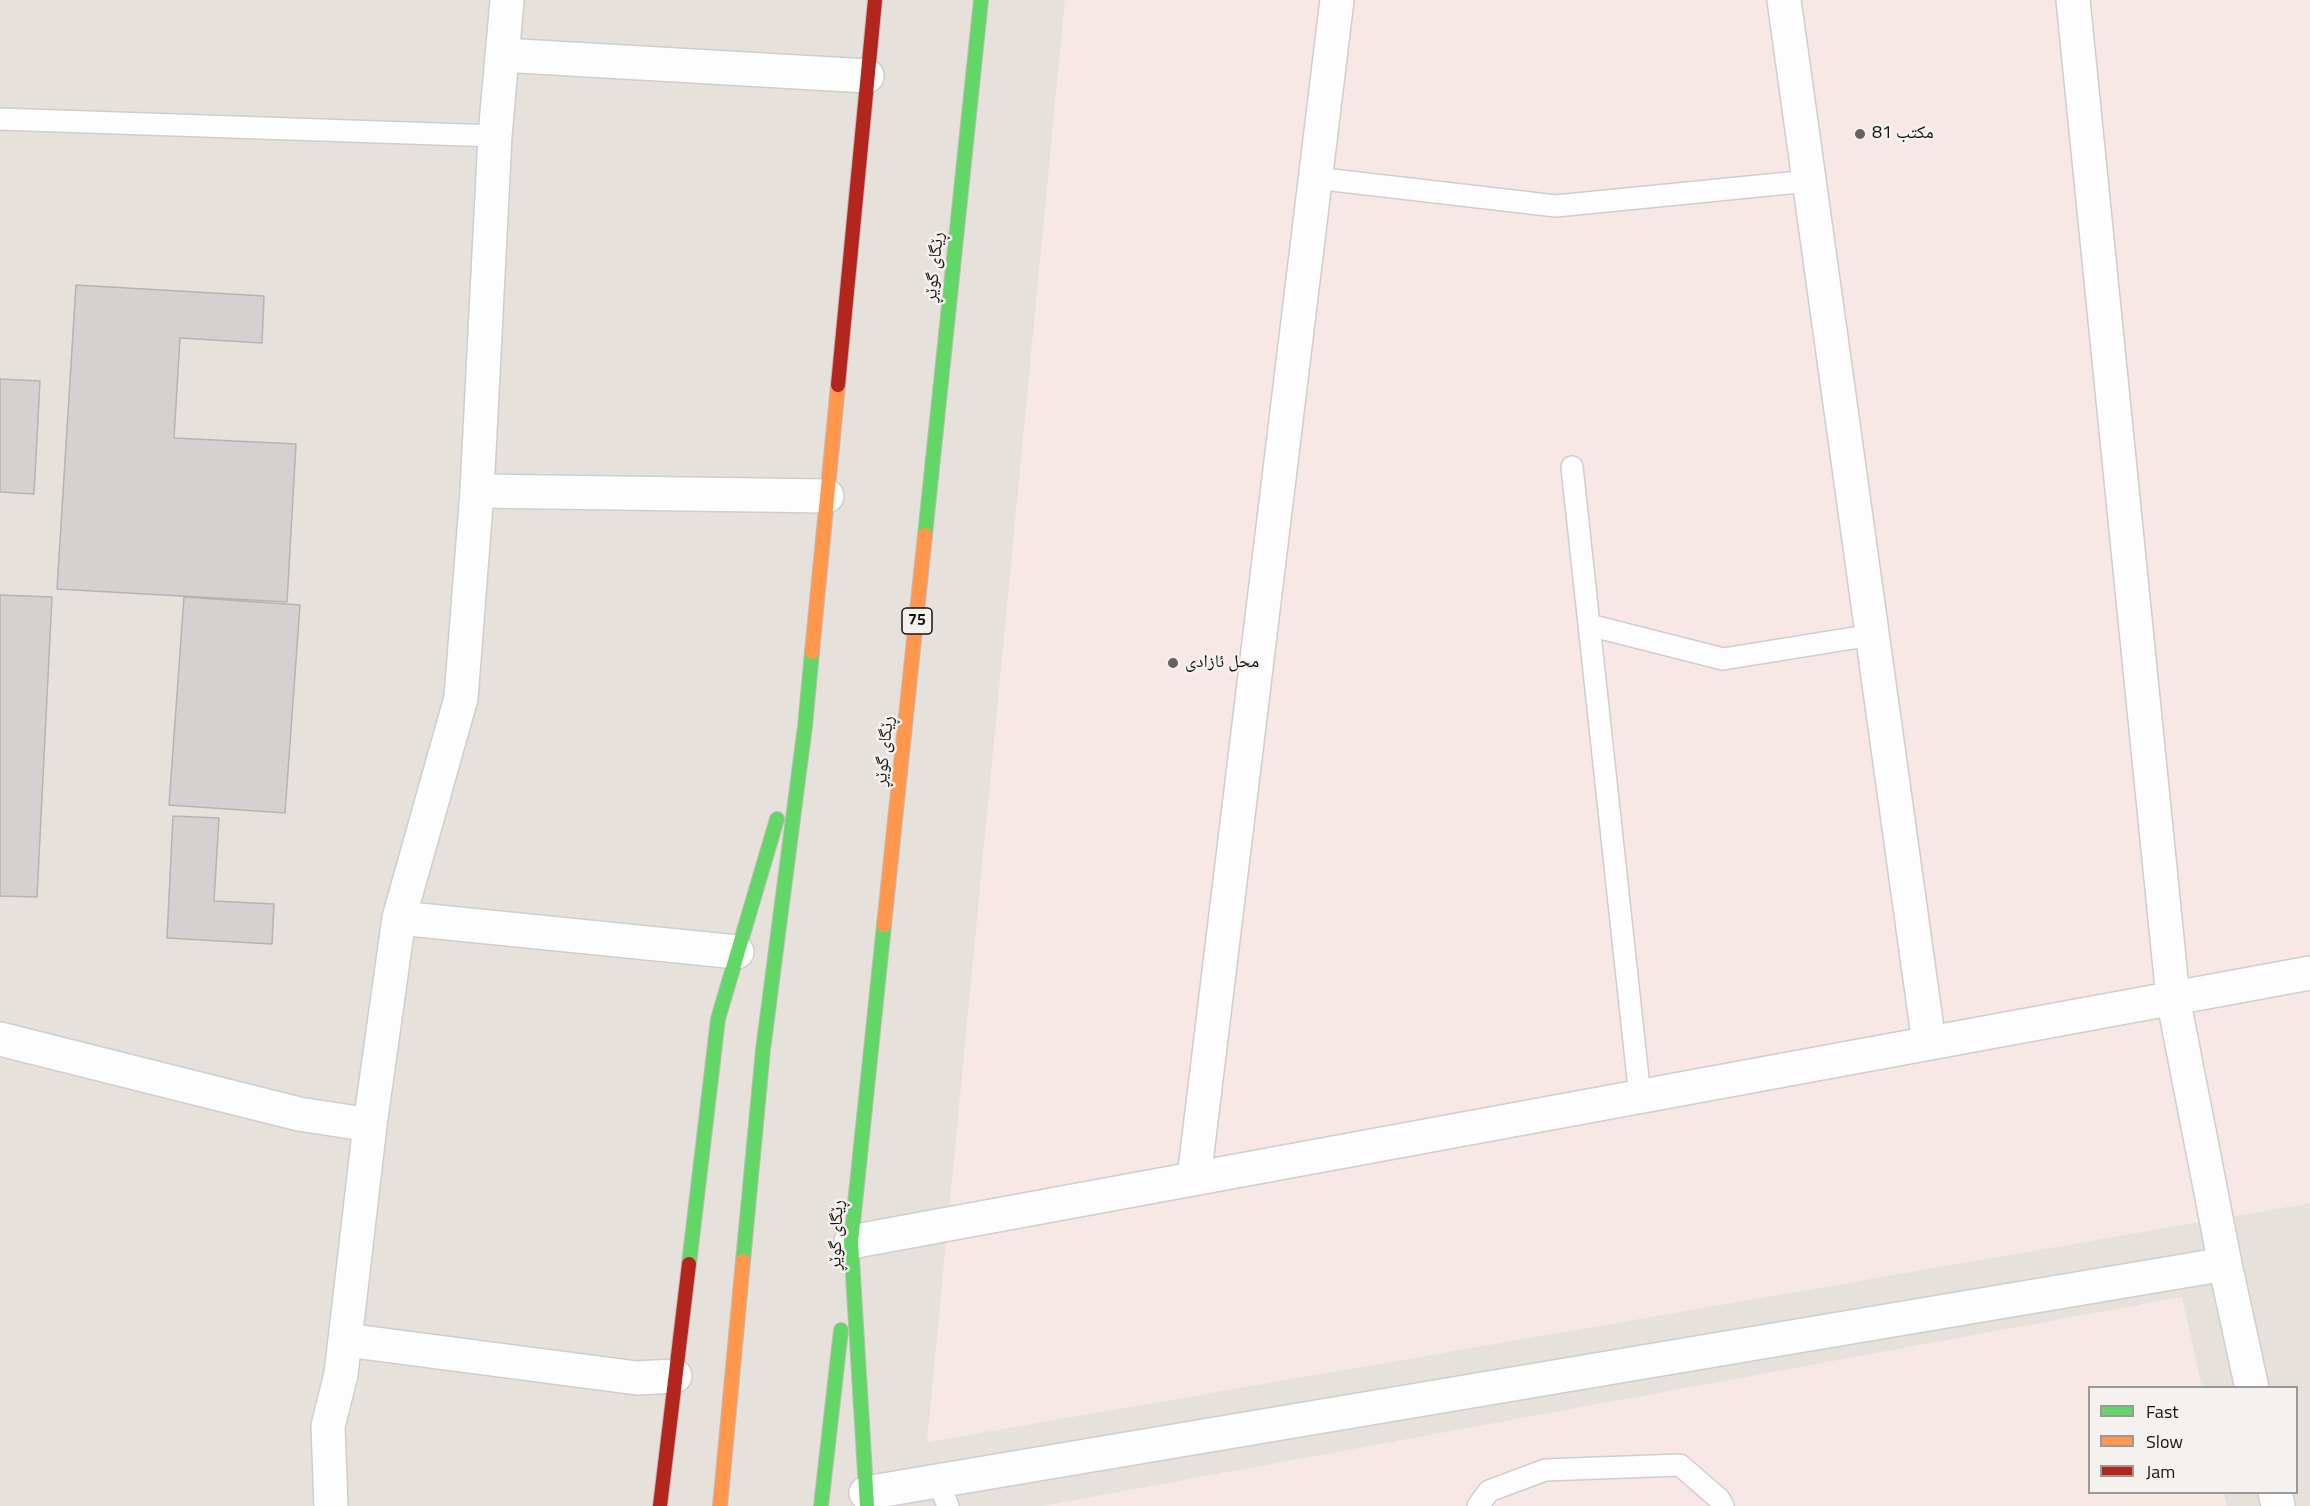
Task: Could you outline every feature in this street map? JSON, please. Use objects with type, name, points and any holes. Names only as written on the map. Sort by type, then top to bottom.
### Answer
[{"type":"highway","points":[[720,1506],[763,1050],[805,726],[875,0]]},
{"type":"highway","name":"ڕێگای گوێڕ","points":[[866,1499],[851,1242],[981,0]]},
{"type":"highway","points":[[660,1506],[718,1019],[805,726]]},
{"type":"highway","points":[[821,1506],[851,1242]]},
{"type":"street","points":[[331,1506],[328,1426],[341,1374],[346,1340],[370,1125],[399,918],[461,698],[477,491],[495,136],[507,0]]},
{"type":"street","points":[[1194,1178],[1337,0]]},
{"type":"street","points":[[1784,0],[1929,1043]]},
{"type":"street","points":[[2073,0],[2173,998],[2225,1264],[2252,1386]]},
{"type":"street","points":[[502,55],[867,76]]},
{"type":"street","points":[[477,491],[827,496]]},
{"type":"street","points":[[399,918],[737,952]]},
{"type":"street","points":[[851,1242],[2310,973]]},
{"type":"street","points":[[0,1039],[299,1114],[370,1125]]},
{"type":"street","points":[[866,1499],[943,1493],[2225,1264]]},
{"type":"street","points":[[346,1340],[637,1378],[675,1376]]},
{"type":"lane","points":[[0,120],[495,136]]},
{"type":"lane","points":[[1315,178],[1556,206],[1809,181]]},
{"type":"lane","points":[[1572,467],[1640,1096]]},
{"type":"lane","points":[[1589,625],[1723,659],[1872,635]]},
{"type":"lane","points":[[1478,1506],[1489,1491],[1545,1470],[1680,1465],[1719,1499],[1723,1506]]},
{"type":"shaded area","points":[[0,0],[1065,0],[927,1442],[2310,1203],[2310,1506],[2227,1506],[2224,1494],[2298,1494],[2298,1386],[2202,1386],[2182,1297],[1043,1506],[0,1506]]},
{"type":"shaded area","points":[[1065,0],[2310,0],[2310,1203],[927,1442]]},
{"type":"shaded area","points":[[2182,1297],[2202,1386],[2088,1386],[2088,1494],[2224,1494],[2227,1506],[1043,1506]]},
{"type":"building","points":[[76,285],[264,296],[262,343],[180,338],[174,438],[296,444],[287,602],[57,589]]},
{"type":"building","points":[[0,379],[40,381],[34,494],[0,492]]},
{"type":"building","points":[[0,595],[52,597],[37,897],[0,896]]},
{"type":"building","points":[[184,597],[300,605],[285,813],[169,805]]},
{"type":"building","points":[[173,816],[219,818],[214,901],[274,904],[272,944],[167,938]]},
{"type":"traffic: fast","points":[[925,535],[981,0]]},
{"type":"traffic: fast","points":[[743,1261],[763,1050],[805,726],[812,652]]},
{"type":"traffic: fast","points":[[689,1264],[718,1019],[777,819]]},
{"type":"traffic: fast","points":[[867,1506],[851,1242],[884,925]]},
{"type":"traffic: fast","points":[[821,1506],[841,1330]]},
{"type":"traffic: slow","points":[[812,652],[838,385]]},
{"type":"traffic: slow","points":[[884,925],[925,535]]},
{"type":"traffic: slow","points":[[720,1506],[743,1261]]},
{"type":"traffic: jam","points":[[838,385],[875,0]]},
{"type":"traffic: jam","points":[[660,1506],[689,1264]]},
{"type":"place","name":"مكتب 81","points":[[1860,134]]},
{"type":"place","name":"محل ئازادى","points":[[1173,663]]}]
